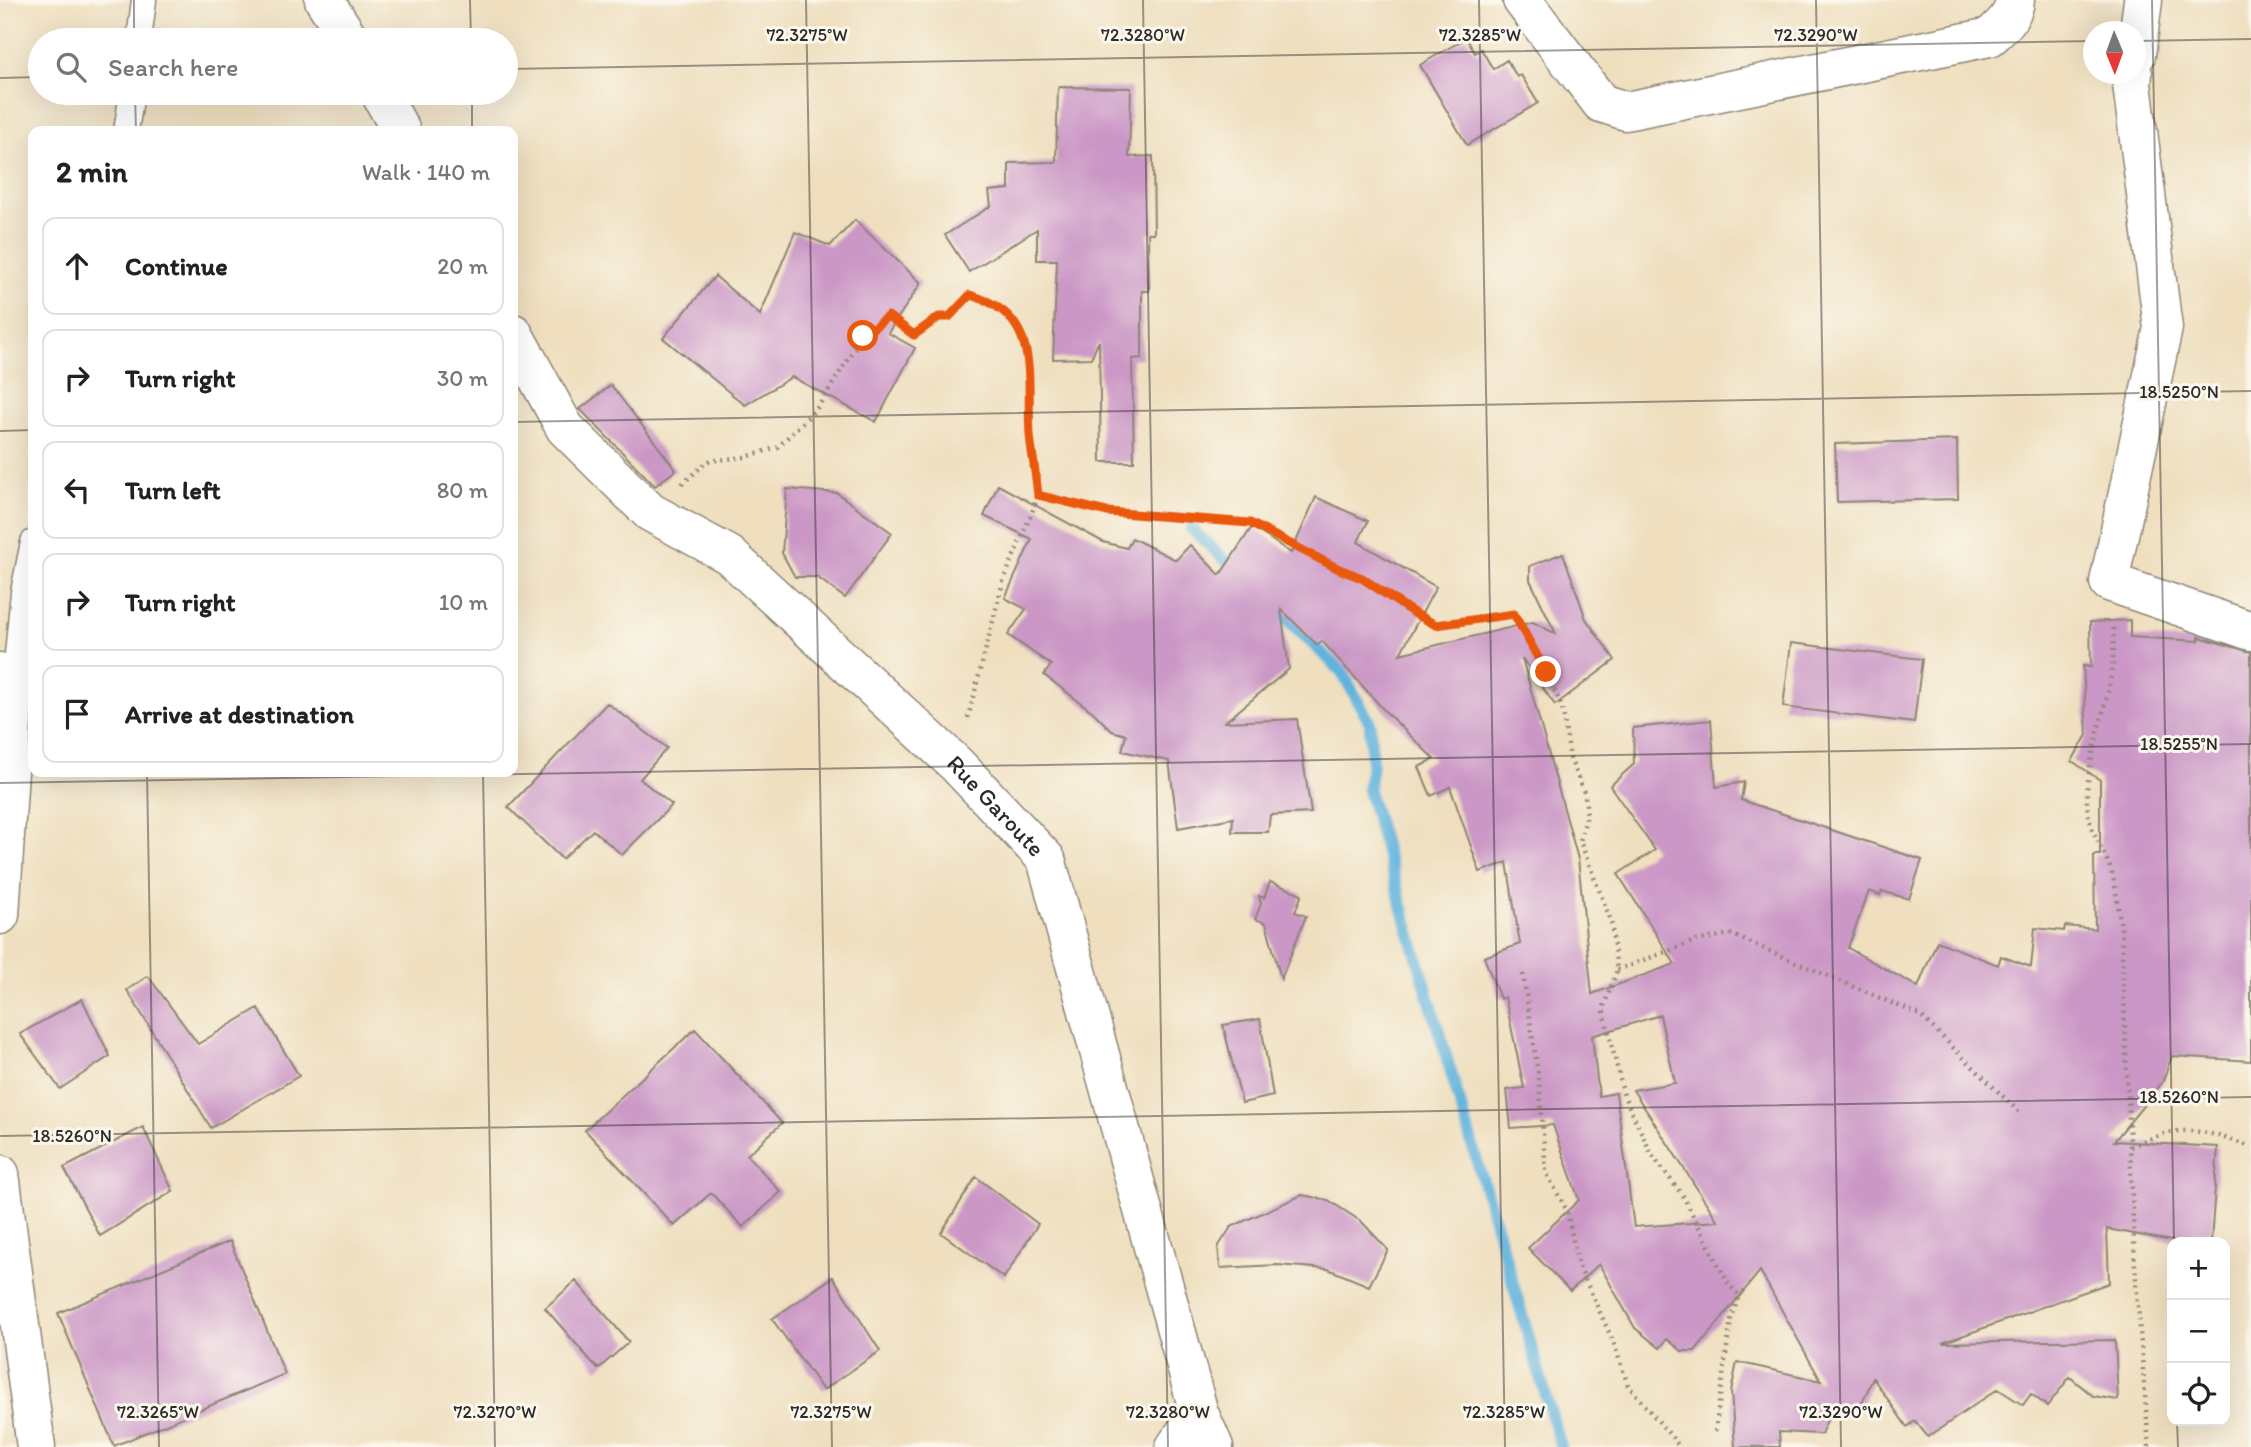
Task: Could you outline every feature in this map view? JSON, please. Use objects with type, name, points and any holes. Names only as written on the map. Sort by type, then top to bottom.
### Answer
[{"type":"street","points":[[324,0],[342,28]]},
{"type":"street","points":[[1522,0],[1601,103],[1626,111],[1990,37],[2004,24],[2015,0]]},
{"type":"street","points":[[2140,21],[2143,0]]},
{"type":"street","points":[[2132,84],[2163,328],[2109,582],[2251,631]]},
{"type":"street","points":[[387,105],[398,126]]},
{"type":"street","name":"Rue Garoute","points":[[518,342],[565,428],[650,512],[729,555],[956,764],[1046,859],[1206,1430]]},
{"type":"street","points":[[0,915],[7,674]]},
{"type":"street","points":[[0,1174],[36,1447]]},
{"type":"street","points":[[1175,1447],[1206,1430]]},
{"type":"lane","points":[[140,28],[144,0]]},
{"type":"lane","points":[[127,126],[130,105]]},
{"type":"lane","points":[[7,674],[28,567]]},
{"type":"path","points":[[650,512],[708,461],[747,457],[778,447],[818,407],[863,336],[888,316],[914,335],[939,317],[949,317],[970,295],[990,300],[1010,315],[1025,341],[1030,377],[1030,435],[1038,495],[1003,582],[956,764]]},
{"type":"path","points":[[1038,495],[1107,512],[1250,523],[1362,578],[1436,625],[1514,614],[1542,662],[1562,707],[1570,758],[1586,795],[1587,816],[1580,841],[1611,921],[1617,970],[1603,1009],[1624,1096],[1652,1155],[1683,1196],[1729,1285],[1739,1295],[1726,1344],[1715,1432]]},
{"type":"path","points":[[2109,582],[2114,641],[2112,681],[2087,790],[2088,814],[2091,831],[2112,873],[2121,927],[2130,1147],[2149,1447]]},
{"type":"path","points":[[1617,970],[1695,941],[1730,934],[1920,1015],[2020,1113]]},
{"type":"path","points":[[1523,974],[1539,1079],[1546,1172],[1567,1211],[1577,1264],[1613,1341],[1628,1385],[1680,1447]]},
{"type":"path","points":[[2130,1147],[2163,1131],[2187,1130],[2217,1135],[2251,1147]]},
{"type":"building","points":[[1466,38],[1475,53],[1481,49],[1493,69],[1507,60],[1517,77],[1521,75],[1538,103],[1467,145],[1420,65]]},
{"type":"building","points":[[1058,87],[1131,88],[1129,157],[1153,156],[1154,233],[1148,233],[1149,291],[1142,291],[1142,358],[1132,359],[1134,462],[1101,462],[1099,341],[1091,358],[1053,359],[1057,260],[1037,260],[1037,229],[969,272],[945,235],[991,206],[989,191],[1009,189],[1009,163],[1056,162]]},
{"type":"building","points":[[855,220],[921,283],[888,333],[915,348],[876,422],[792,377],[745,405],[663,338],[715,276],[760,315],[795,232],[830,246]]},
{"type":"building","points":[[611,385],[676,470],[655,486],[580,409]]},
{"type":"building","points":[[1957,440],[1958,499],[1837,502],[1835,444]]},
{"type":"building","points":[[998,485],[1103,542],[1127,548],[1132,538],[1176,560],[1190,545],[1220,575],[1252,527],[1291,553],[1316,497],[1368,521],[1358,542],[1436,587],[1400,654],[1533,622],[1556,634],[1530,580],[1530,566],[1563,553],[1586,619],[1615,660],[1555,705],[1522,658],[1578,859],[1592,994],[1675,964],[1618,874],[1655,850],[1610,786],[1634,764],[1633,728],[1711,720],[1716,787],[1744,782],[1741,800],[1922,860],[1909,899],[1882,891],[1880,895],[1869,891],[1848,948],[1918,987],[1937,941],[1998,965],[2001,956],[2031,967],[2035,928],[2064,931],[2065,926],[2095,929],[2094,855],[2100,855],[2100,780],[2072,761],[2087,735],[2083,666],[2091,667],[2090,622],[2130,620],[2130,637],[2199,641],[2199,637],[2251,652],[2251,1061],[2172,1056],[2162,1083],[2114,1141],[2218,1147],[2211,1237],[2167,1237],[2167,1240],[2107,1229],[2109,1283],[1942,1343],[2115,1340],[2118,1400],[2093,1396],[2070,1377],[2047,1406],[2031,1394],[2023,1405],[1998,1389],[1928,1437],[1915,1421],[1907,1427],[1873,1378],[1857,1415],[1834,1404],[1821,1434],[1779,1432],[1780,1447],[1735,1447],[1731,1392],[1737,1362],[1821,1381],[1760,1271],[1695,1351],[1682,1351],[1667,1339],[1660,1348],[1635,1328],[1599,1264],[1570,1291],[1528,1248],[1579,1200],[1553,1125],[1511,1128],[1507,1090],[1524,1088],[1505,997],[1500,999],[1484,957],[1520,944],[1507,862],[1480,872],[1450,787],[1431,796],[1419,767],[1434,759],[1384,710],[1322,641],[1317,645],[1281,609],[1289,669],[1225,722],[1297,719],[1311,813],[1270,815],[1268,832],[1232,832],[1233,818],[1178,828],[1169,761],[1122,751],[1126,735],[1112,731],[1093,712],[1044,675],[1051,665],[1008,635],[1026,609],[1005,598],[1032,539],[984,516]],"holes":[[[1660,1015],[1675,1083],[1633,1090],[1718,1221],[1634,1227],[1616,1093],[1599,1096],[1592,1036]]]},
{"type":"building","points":[[787,489],[837,493],[892,533],[845,598],[817,577],[795,577],[782,553]]},
{"type":"building","points":[[1791,643],[1922,659],[1914,723],[1783,707]]},
{"type":"building","points":[[607,703],[667,748],[640,779],[672,805],[622,855],[593,830],[562,859],[508,807]]},
{"type":"building","points":[[1270,882],[1302,894],[1295,912],[1306,916],[1281,979],[1266,923],[1255,919],[1261,904],[1259,896],[1264,898]]},
{"type":"building","points":[[148,976],[198,1044],[258,1008],[299,1076],[211,1128],[127,990]]},
{"type":"building","points":[[82,999],[110,1056],[60,1089],[20,1034]]},
{"type":"building","points":[[1260,1019],[1273,1096],[1242,1103],[1223,1025]]},
{"type":"building","points":[[695,1029],[782,1123],[747,1155],[781,1192],[743,1227],[711,1193],[674,1226],[585,1130]]},
{"type":"building","points":[[143,1127],[173,1191],[100,1236],[64,1168]]},
{"type":"building","points":[[976,1177],[1038,1224],[1004,1278],[941,1233]]},
{"type":"building","points":[[1302,1195],[1328,1200],[1362,1222],[1388,1250],[1369,1286],[1328,1269],[1277,1265],[1220,1268],[1218,1247],[1231,1227]]},
{"type":"building","points":[[230,1241],[285,1374],[114,1446],[58,1313]]},
{"type":"building","points":[[833,1277],[880,1351],[823,1390],[772,1319]]},
{"type":"building","points":[[576,1281],[629,1342],[598,1369],[545,1308]]},
{"type":"waterway","points":[[1191,528],[1239,573]]},
{"type":"waterway","points":[[1270,603],[1342,672],[1370,723],[1372,764],[1368,790],[1561,1447]]},
{"type":"route","points":[[863,336],[888,316],[899,327],[914,335],[939,317],[949,317],[970,295],[990,300],[1010,315],[1025,341],[1030,377],[1030,435],[1038,495],[1107,512],[1250,523],[1303,552],[1362,578],[1436,625],[1514,614],[1546,672]]}]
